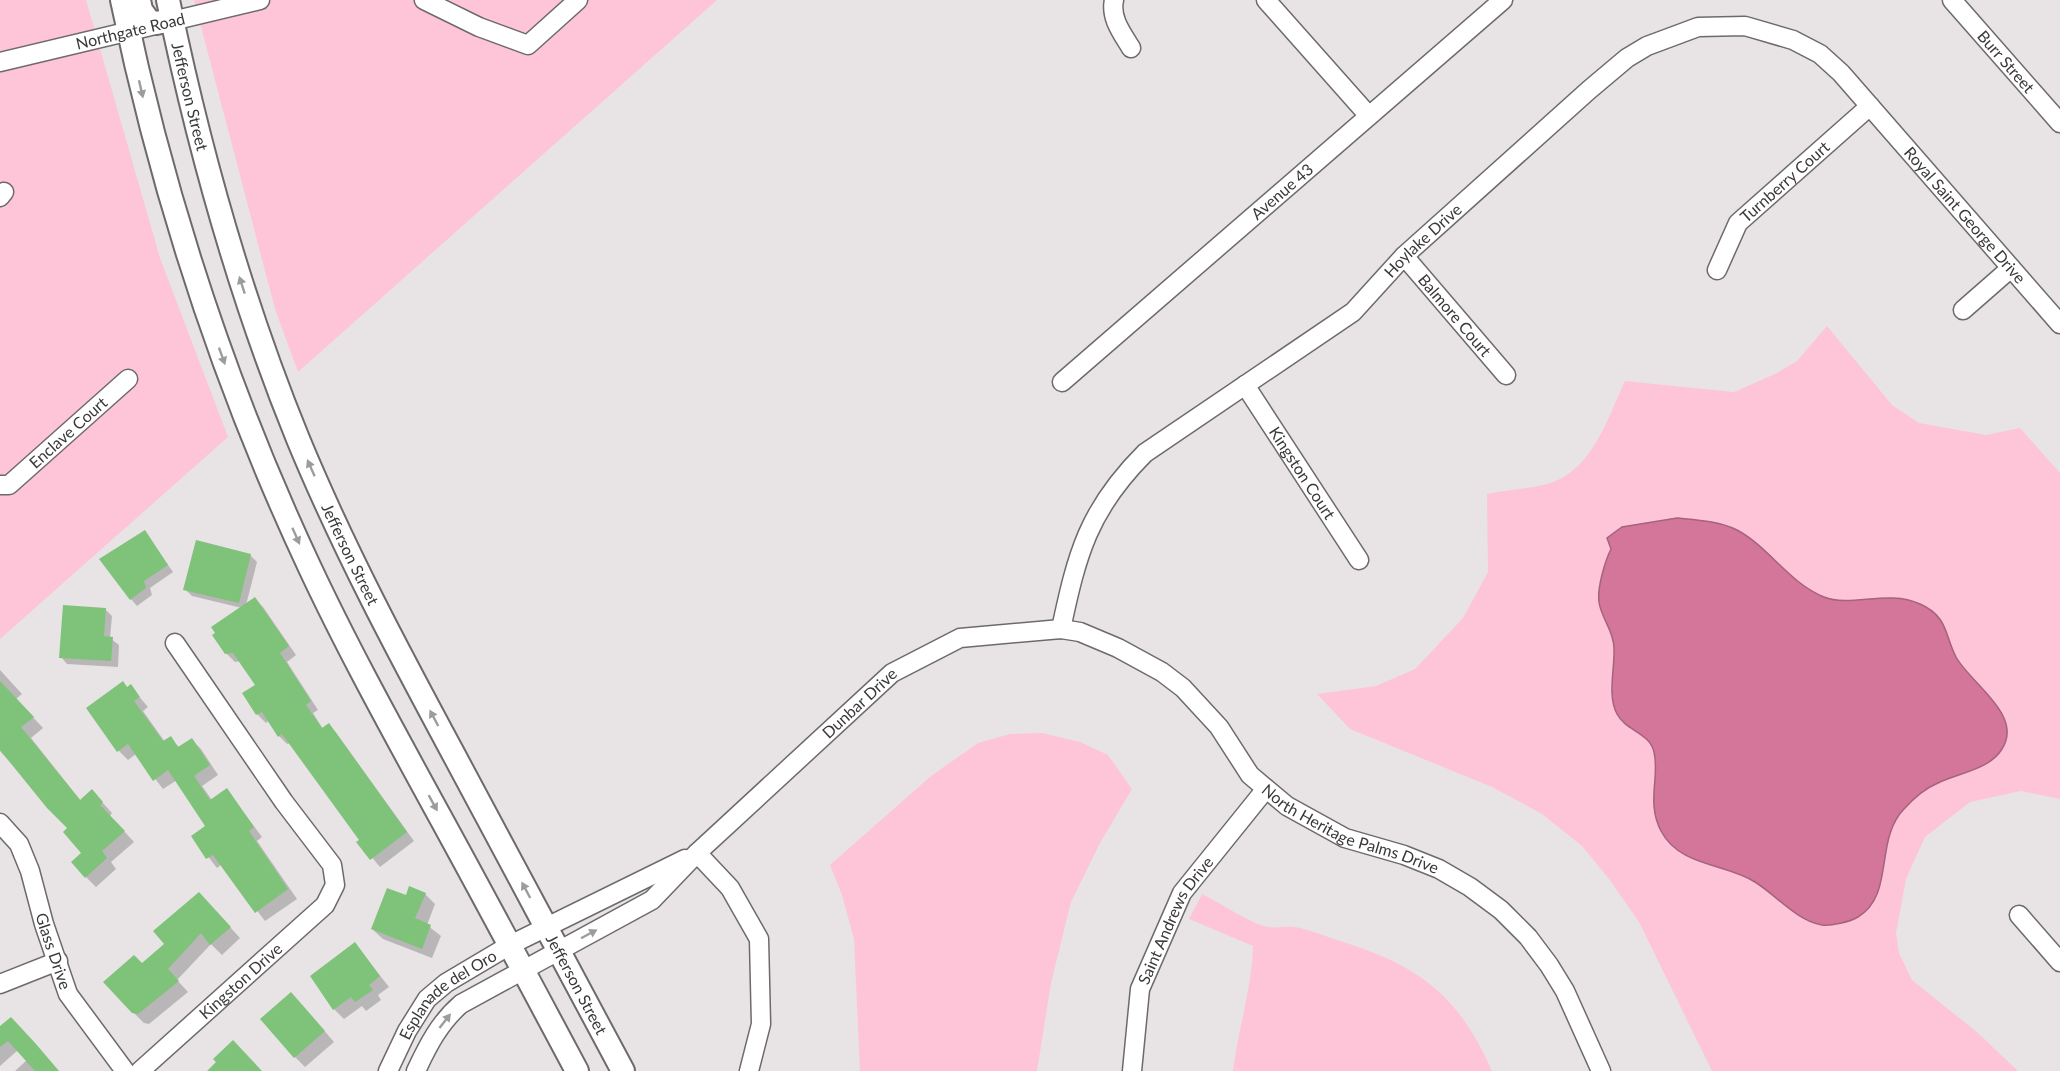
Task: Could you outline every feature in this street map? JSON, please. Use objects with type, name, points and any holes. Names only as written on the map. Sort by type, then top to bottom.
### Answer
[{"type":"main road","name":"Jefferson Street","points":[[122,0],[154,144],[185,253],[264,465],[310,569],[362,670],[528,937],[540,960],[623,1071]]},
{"type":"main road","points":[[139,0],[141,10],[148,21],[156,23],[170,10]]},
{"type":"main road","name":"Jefferson Street","points":[[170,10],[192,113],[222,223],[257,332],[298,438],[344,543],[395,646],[540,960],[577,1071]]},
{"type":"street","name":"Northgate Road","points":[[0,62],[128,32],[170,10],[260,0]]},
{"type":"street","points":[[424,0],[479,27],[528,45],[578,0]]},
{"type":"street","points":[[1114,0],[1112,10],[1119,29],[1131,48]]},
{"type":"street","points":[[1266,0],[1369,116]]},
{"type":"street","name":"Avenue 43","points":[[1062,382],[1503,0]]},
{"type":"street","name":"Burr Street","points":[[1952,0],[2060,123]]},
{"type":"street","name":"Hoylake Drive","points":[[1061,629],[1072,574],[1081,547],[1093,521],[1125,472],[1172,433],[1353,312],[1404,256],[1627,58],[1671,35],[1698,27],[1745,26],[1793,40],[1820,54],[1841,73],[1870,106]]},
{"type":"street","name":"Royal Saint George Drive","points":[[1870,106],[2060,324]]},
{"type":"street","name":"Turnberry Court","points":[[1717,270],[1738,223],[1870,106]]},
{"type":"street","name":"Balmore Court","points":[[1404,256],[1506,375]]},
{"type":"street","points":[[1963,310],[2011,268]]},
{"type":"street","name":"Enclave Court","points":[[5,485],[128,379]]},
{"type":"street","name":"Kingston Court","points":[[1245,385],[1359,560]]},
{"type":"street","name":"Dunbar Drive","points":[[540,960],[652,900],[697,853],[892,673],[960,638],[1061,629]]},
{"type":"street","name":"North Heritage Palms Drive","points":[[1061,629],[1080,632],[1118,648],[1162,672],[1183,688],[1219,727],[1250,775],[1265,789],[1313,822],[1345,837],[1404,855],[1439,869],[1470,887],[1501,910],[1528,937],[1549,965],[1565,991],[1601,1071]]},
{"type":"street","name":"Kingston Drive","points":[[140,1071],[325,905],[335,885],[332,865],[284,802],[175,644]]},
{"type":"street","name":"Saint Andrews Drive","points":[[1132,1071],[1140,989],[1182,893],[1265,789]]},
{"type":"street","name":"Glass Drive","points":[[0,823],[19,844],[68,994],[125,1071]]},
{"type":"street","points":[[697,853],[730,888],[759,939],[760,1024],[749,1071]]},
{"type":"street","name":"Dunbar Drive","points":[[528,937],[697,853]]},
{"type":"street","points":[[2019,915],[2060,962]]},
{"type":"street","name":"Esplanade del Oro","points":[[388,1071],[406,1031],[428,999],[446,983],[528,937]]},
{"type":"street","name":"Esplanade del Oro","points":[[416,1071],[429,1044],[447,1016],[461,1004],[540,960]]},
{"type":"street","points":[[0,984],[58,961]]},
{"type":"shaded area","points":[[0,0],[86,0],[160,258],[228,437],[0,639]]},
{"type":"shaded area","points":[[194,0],[717,0],[298,372],[275,309]]},
{"type":"shaded area","points":[[1827,326],[1892,405],[1919,423],[1986,435],[2020,428],[2060,473],[2060,799],[2021,791],[1970,802],[1925,837],[1906,879],[1896,933],[1899,953],[1912,980],[1978,1033],[2018,1071],[1712,1071],[1639,922],[1609,879],[1582,846],[1542,814],[1492,787],[1350,729],[1317,694],[1376,686],[1415,669],[1463,618],[1488,572],[1487,494],[1547,484],[1563,478],[1576,468],[1596,442],[1625,381],[1734,392],[1775,374],[1797,361]]},
{"type":"shaded area","points":[[1677,518],[1715,523],[1737,530],[1759,546],[1800,583],[1824,597],[1846,601],[1895,598],[1908,600],[1929,609],[1941,621],[1956,657],[2001,712],[2006,724],[2007,736],[2002,749],[1996,756],[1973,770],[1929,788],[1904,809],[1889,836],[1877,895],[1869,907],[1855,919],[1830,925],[1813,923],[1795,913],[1755,882],[1691,858],[1679,851],[1669,843],[1661,831],[1654,810],[1656,771],[1652,746],[1648,740],[1621,720],[1614,707],[1612,699],[1613,642],[1600,608],[1599,590],[1611,549],[1607,538],[1622,527]]},
{"type":"shaded area","points":[[1042,733],[1080,742],[1108,755],[1132,789],[1100,843],[1071,902],[1051,983],[1037,1071],[860,1071],[854,939],[842,895],[830,865],[931,776],[978,743],[1010,734]]},
{"type":"shaded area","points":[[1202,894],[1261,925],[1301,928],[1370,951],[1415,974],[1434,987],[1451,1004],[1466,1023],[1492,1071],[1233,1071],[1250,977],[1253,946],[1189,919]]},
{"type":"building","points":[[145,530],[168,565],[144,581],[146,588],[130,600],[99,559]]},
{"type":"building","points":[[196,540],[251,554],[239,603],[183,590]]},
{"type":"building","points":[[255,597],[289,646],[280,653],[311,701],[306,705],[322,728],[329,723],[407,832],[370,860],[356,842],[359,840],[282,734],[278,737],[262,712],[256,715],[242,693],[255,685],[233,653],[225,654],[212,635],[215,633],[211,627]]},
{"type":"building","points":[[63,605],[106,608],[104,636],[113,637],[111,661],[59,658]]},
{"type":"building","points":[[0,681],[34,717],[21,727],[80,800],[92,789],[103,802],[100,805],[125,831],[102,851],[107,858],[85,878],[71,862],[81,853],[63,832],[67,828],[47,808],[0,750]]},
{"type":"building","points":[[123,681],[127,687],[131,684],[140,697],[134,701],[163,741],[171,736],[178,747],[192,738],[210,765],[194,776],[210,800],[227,788],[254,827],[249,831],[288,889],[255,913],[213,855],[206,859],[191,836],[205,826],[168,770],[153,781],[128,744],[117,752],[86,708]]},
{"type":"building","points":[[409,886],[426,893],[415,918],[431,925],[422,949],[371,929],[387,888],[406,895]]},
{"type":"building","points":[[199,892],[231,927],[210,945],[201,933],[168,969],[179,981],[138,1014],[132,1013],[103,982],[134,955],[142,963],[164,944],[153,931]]},
{"type":"building","points":[[355,942],[380,976],[369,985],[373,990],[355,1002],[351,997],[333,1010],[310,976]]},
{"type":"building","points":[[291,992],[325,1031],[294,1058],[260,1019]]},
{"type":"building","points":[[11,1017],[59,1071],[35,1071],[8,1041],[0,1047],[0,1026]]},
{"type":"building","points":[[233,1040],[262,1071],[207,1071],[216,1062],[213,1059]]}]
